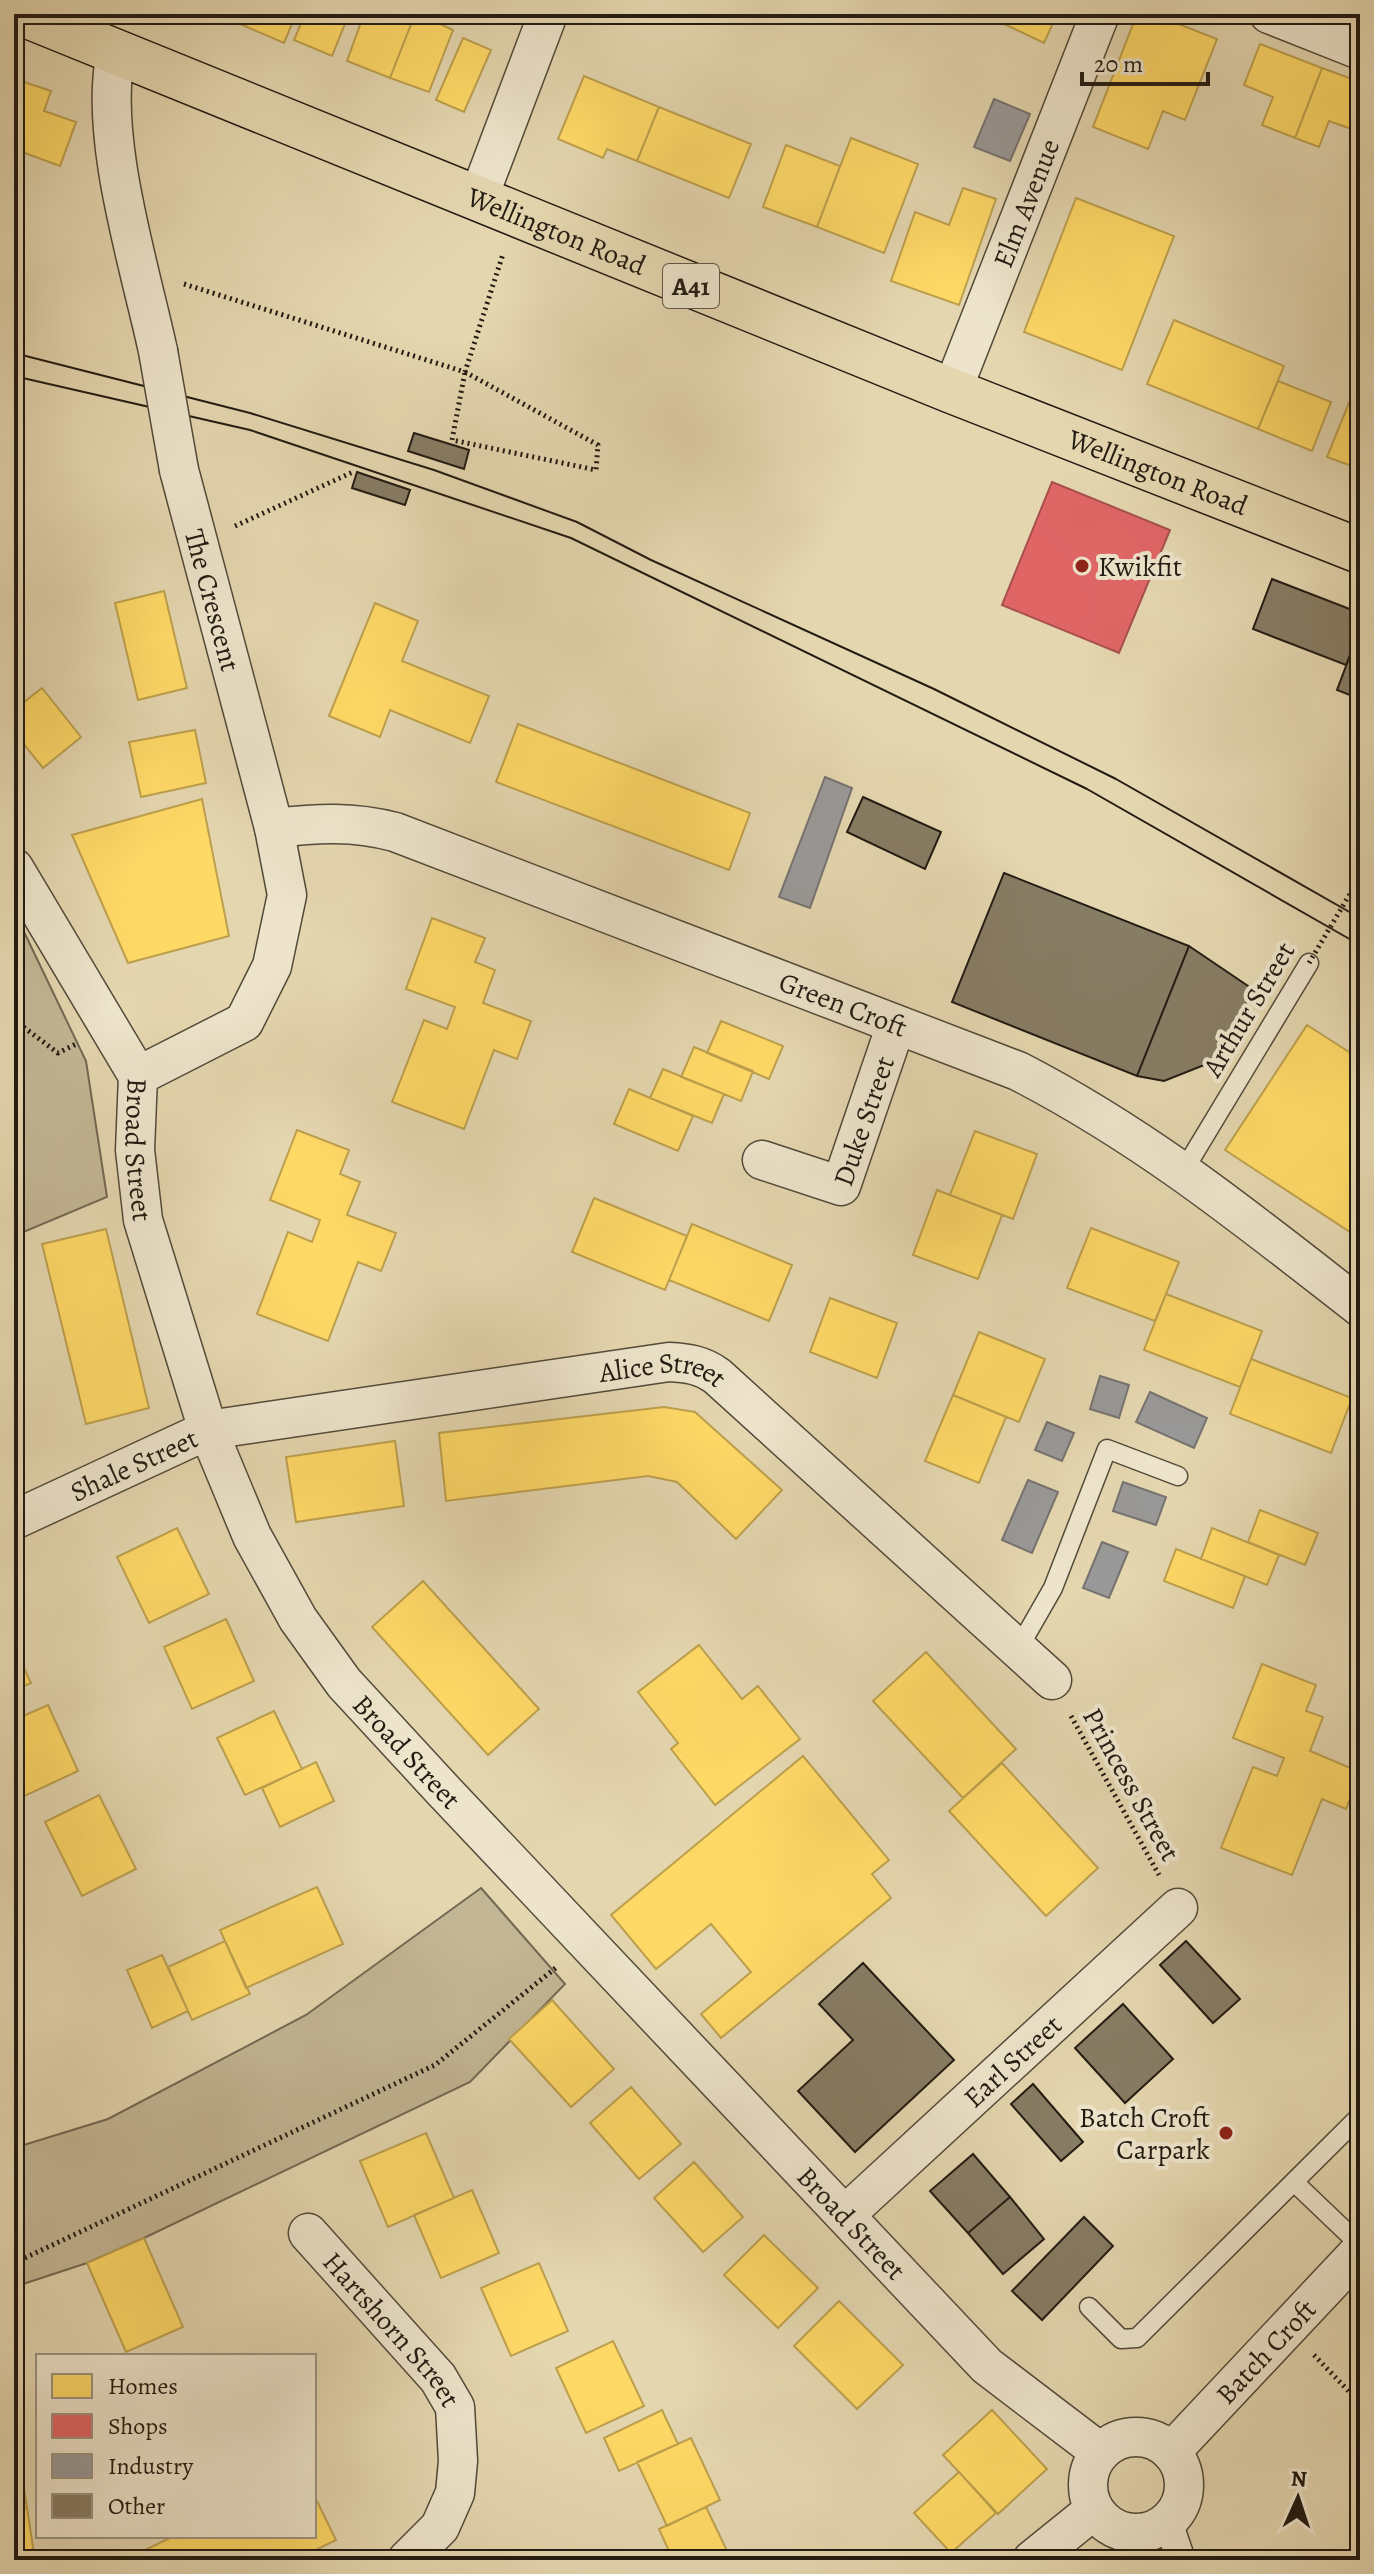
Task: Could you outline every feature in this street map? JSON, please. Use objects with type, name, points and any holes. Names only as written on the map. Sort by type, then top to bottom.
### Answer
[{"type":"highway","name":"Wellington Road","points":[[31,15],[116,53],[952,391],[1360,551]]},
{"type":"street","points":[[497,207],[548,14]]},
{"type":"street","name":"Elm Avenue","points":[[952,391],[1100,14]]},
{"type":"street","points":[[1269,14],[1360,50]]},
{"type":"street","name":"The Crescent","points":[[116,53],[110,77],[113,117],[179,470],[274,828],[287,895],[272,966],[244,1022],[138,1076]]},
{"type":"street","name":"Green Croft","points":[[274,828],[330,821],[360,823],[395,832],[1018,1071],[1089,1108],[1184,1170],[1360,1307]]},
{"type":"street","name":"Broad Street","points":[[14,868],[138,1076],[135,1150],[143,1220],[208,1430],[252,1536],[298,1619],[344,1683],[987,2366],[1100,2452]]},
{"type":"street","name":"Duke Street","points":[[762,1160],[841,1186],[896,1025]]},
{"type":"street","name":"Alice Street","points":[[208,1430],[669,1362],[703,1367],[1052,1680]]},
{"type":"street","name":"Shale Street","points":[[14,1520],[208,1430]]},
{"type":"street","name":"Earl Street","points":[[846,2214],[1178,1908]]},
{"type":"street","name":"Hartshorn Street","points":[[308,2233],[438,2378],[455,2407],[458,2461],[455,2493],[440,2527],[407,2560]]},
{"type":"street","name":"Batch Croft","points":[[1171,2452],[1360,2251]]},
{"type":"street","points":[[1143,2437],[1171,2452],[1184,2480],[1178,2510],[1168,2522],[1142,2533],[1128,2533],[1115,2529],[1094,2510],[1088,2480],[1100,2452],[1112,2442],[1143,2437]]},
{"type":"street","points":[[1032,2560],[1094,2510]]},
{"type":"street","points":[[1168,2522],[1181,2560]]},
{"type":"lane","name":"Arthur Street","points":[[1184,1170],[1309,963]]},
{"type":"lane","points":[[1018,1649],[1053,1588],[1107,1449],[1178,1476]]},
{"type":"lane","points":[[1089,2307],[1121,2339],[1137,2338],[1360,2116]]},
{"type":"lane","points":[[1294,2182],[1360,2245]]},
{"type":"path","points":[[140,270],[465,372],[598,445],[596,470],[452,440],[465,372],[497,207]]},
{"type":"path","points":[[197,543],[355,471]]},
{"type":"path","name":"Arthur Street","points":[[1309,963],[1360,877]]},
{"type":"path","points":[[14,1020],[58,1053],[108,1026]]},
{"type":"path","name":"Princess Street","points":[[1052,1680],[1178,1908]]},
{"type":"path","points":[[14,2263],[435,2065],[588,1942]]},
{"type":"path","points":[[1288,2328],[1360,2403]]},
{"type":"shaded area","points":[[14,911],[86,1061],[107,1197],[14,1236]]},
{"type":"shaded area","points":[[481,1888],[565,1984],[470,2082],[144,2238],[87,2263],[14,2287],[14,2148],[108,2119],[306,2015]]},
{"type":"building: Homes","points":[[217,14],[296,14],[284,43]]},
{"type":"building: Homes","points":[[305,14],[349,14],[332,56],[294,40]]},
{"type":"building: Homes","points":[[364,14],[415,14],[390,78],[347,61]]},
{"type":"building: Homes","points":[[415,14],[441,14],[438,23],[453,30],[429,92],[390,78]]},
{"type":"building: Homes","points":[[983,14],[1057,14],[1044,43]]},
{"type":"building: Homes","points":[[1137,14],[1153,14],[1217,39],[1185,120],[1163,111],[1148,149],[1093,127]]},
{"type":"building: Homes","points":[[463,38],[491,50],[464,112],[436,100]]},
{"type":"building: Homes","points":[[1260,44],[1322,68],[1295,138],[1262,125],[1273,97],[1244,85]]},
{"type":"building: Homes","points":[[1322,68],[1360,82],[1360,132],[1329,121],[1319,147],[1295,138]]},
{"type":"building: Homes","points":[[584,76],[659,107],[637,161],[607,149],[603,158],[558,139]]},
{"type":"building: Homes","points":[[24,82],[51,91],[44,111],[76,122],[60,166],[14,149],[14,108]]},
{"type":"building: Homes","points":[[659,107],[751,144],[729,198],[637,161]]},
{"type":"building: Homes","points":[[851,138],[918,164],[884,253],[817,227]]},
{"type":"building: Homes","points":[[786,145],[840,166],[817,227],[763,207]]},
{"type":"building: Homes","points":[[963,188],[996,199],[959,305],[891,281],[915,212],[949,225]]},
{"type":"building: Homes","points":[[1076,198],[1174,236],[1122,370],[1024,332]]},
{"type":"building: Homes","points":[[1174,320],[1284,366],[1258,429],[1147,384]]},
{"type":"building: Homes","points":[[1278,381],[1331,402],[1312,451],[1258,429]]},
{"type":"building: Homes","points":[[1357,383],[1360,384],[1360,469],[1327,457]]},
{"type":"building: Homes","points":[[164,591],[187,688],[138,700],[115,603]]},
{"type":"building: Homes","points":[[375,603],[418,621],[402,661],[489,696],[470,743],[390,710],[380,737],[329,716]]},
{"type":"building: Homes","points":[[42,688],[81,737],[43,768],[14,732],[14,710]]},
{"type":"building: Homes","points":[[518,724],[750,813],[729,870],[496,782]]},
{"type":"building: Homes","points":[[195,730],[206,783],[141,797],[129,742]]},
{"type":"building: Homes","points":[[202,799],[229,936],[128,963],[72,835]]},
{"type":"building: Homes","points":[[432,918],[485,938],[475,962],[495,970],[483,1003],[531,1021],[517,1059],[494,1050],[464,1129],[392,1102],[424,1020],[447,1029],[455,1007],[406,989]]},
{"type":"building: Homes","points":[[721,1021],[783,1046],[769,1079],[707,1053]]},
{"type":"building: Homes","points":[[1307,1025],[1360,1059],[1360,1216],[1350,1232],[1225,1150]]},
{"type":"building: Homes","points":[[694,1047],[753,1071],[741,1101],[681,1077]]},
{"type":"building: Homes","points":[[663,1069],[724,1094],[712,1123],[650,1098]]},
{"type":"building: Homes","points":[[629,1089],[693,1116],[678,1151],[614,1124]]},
{"type":"building: Homes","points":[[297,1130],[349,1150],[340,1174],[360,1182],[347,1215],[396,1233],[381,1271],[358,1262],[328,1341],[257,1314],[288,1232],[312,1242],[320,1220],[270,1200]]},
{"type":"building: Homes","points":[[975,1131],[1037,1154],[1013,1219],[950,1195]]},
{"type":"building: Homes","points":[[937,1190],[1002,1215],[978,1279],[913,1255]]},
{"type":"building: Homes","points":[[594,1198],[687,1236],[665,1290],[572,1252]]},
{"type":"building: Homes","points":[[692,1224],[792,1265],[769,1321],[669,1280]]},
{"type":"building: Homes","points":[[1091,1228],[1179,1262],[1155,1321],[1067,1288]]},
{"type":"building: Homes","points":[[106,1229],[149,1408],[86,1424],[42,1244]]},
{"type":"building: Homes","points":[[1166,1294],[1262,1331],[1240,1387],[1144,1350]]},
{"type":"building: Homes","points":[[830,1298],[897,1323],[877,1378],[810,1352]]},
{"type":"building: Homes","points":[[979,1332],[1045,1359],[1019,1422],[953,1395]]},
{"type":"building: Homes","points":[[1251,1359],[1352,1398],[1331,1453],[1230,1414]]},
{"type":"building: Homes","points":[[953,1395],[1006,1417],[979,1483],[925,1461]]},
{"type":"building: Homes","points":[[664,1407],[695,1412],[782,1490],[736,1539],[677,1482],[648,1476],[446,1501],[439,1433]]},
{"type":"building: Homes","points":[[395,1441],[404,1506],[296,1522],[286,1457]]},
{"type":"building: Homes","points":[[1260,1510],[1318,1533],[1305,1565],[1248,1542]]},
{"type":"building: Homes","points":[[177,1528],[209,1594],[149,1623],[117,1557]]},
{"type":"building: Homes","points":[[1212,1528],[1279,1555],[1267,1585],[1201,1559]]},
{"type":"building: Homes","points":[[1176,1549],[1245,1576],[1233,1608],[1164,1581]]},
{"type":"building: Homes","points":[[423,1581],[539,1709],[488,1755],[372,1627]]},
{"type":"building: Homes","points":[[226,1619],[254,1681],[192,1709],[164,1647]]},
{"type":"building: Homes","points":[[699,1645],[742,1699],[758,1686],[800,1739],[715,1805],[671,1749],[678,1743],[638,1692]]},
{"type":"building: Homes","points":[[14,1646],[31,1683],[14,1691]]},
{"type":"building: Homes","points":[[926,1652],[1016,1749],[963,1798],[873,1701]]},
{"type":"building: Homes","points":[[1262,1664],[1316,1685],[1306,1711],[1323,1717],[1310,1751],[1360,1772],[1346,1809],[1322,1799],[1292,1875],[1221,1848],[1253,1767],[1277,1776],[1284,1758],[1233,1738]]},
{"type":"building: Homes","points":[[48,1705],[78,1771],[18,1799],[14,1791],[14,1720]]},
{"type":"building: Homes","points":[[274,1711],[302,1769],[245,1795],[217,1738]]},
{"type":"building: Homes","points":[[803,1756],[889,1860],[872,1874],[891,1898],[721,2038],[701,2014],[751,1972],[711,1924],[656,1969],[611,1915]]},
{"type":"building: Homes","points":[[316,1762],[334,1801],[280,1827],[262,1788]]},
{"type":"building: Homes","points":[[1002,1763],[1098,1868],[1046,1916],[949,1811]]},
{"type":"building: Homes","points":[[99,1795],[136,1869],[82,1896],[45,1822]]},
{"type":"building: Homes","points":[[317,1887],[343,1944],[246,1988],[220,1930]]},
{"type":"building: Homes","points":[[225,1941],[250,1994],[192,2020],[168,1967]]},
{"type":"building: Homes","points":[[162,1955],[188,2011],[152,2028],[127,1970]]},
{"type":"building: Homes","points":[[552,2000],[614,2069],[571,2107],[509,2039]]},
{"type":"building: Homes","points":[[631,2087],[681,2144],[639,2179],[590,2123]]},
{"type":"building: Homes","points":[[426,2133],[454,2198],[388,2227],[360,2161]]},
{"type":"building: Homes","points":[[694,2162],[743,2217],[703,2252],[654,2198]]},
{"type":"building: Homes","points":[[472,2190],[499,2253],[441,2278],[414,2215]]},
{"type":"building: Homes","points":[[764,2235],[818,2288],[778,2328],[724,2275]]},
{"type":"building: Homes","points":[[144,2238],[183,2327],[126,2352],[87,2263]]},
{"type":"building: Homes","points":[[539,2263],[568,2331],[511,2356],[481,2288]]},
{"type":"building: Homes","points":[[839,2301],[903,2365],[857,2409],[794,2346]]},
{"type":"building: Homes","points":[[613,2341],[644,2406],[586,2433],[556,2368]]},
{"type":"building: Homes","points":[[662,2410],[678,2444],[619,2471],[604,2438]]},
{"type":"building: Homes","points":[[992,2410],[1047,2469],[998,2514],[943,2455]]},
{"type":"building: Homes","points":[[14,2424],[27,2508],[14,2510]]},
{"type":"building: Homes","points":[[691,2438],[720,2500],[667,2526],[637,2462]]},
{"type":"building: Homes","points":[[959,2472],[996,2513],[951,2553],[914,2513]]},
{"type":"building: Homes","points":[[316,2499],[336,2540],[295,2560],[152,2560],[147,2549],[170,2538],[316,2538]]},
{"type":"building: Homes","points":[[706,2507],[729,2555],[717,2560],[673,2560],[659,2529]]},
{"type":"building: Homes","points":[[27,2508],[35,2560],[14,2560],[14,2510]]},
{"type":"building: Shops","points":[[1052,482],[1170,530],[1119,653],[1002,605]]},
{"type":"building: Industry","points":[[994,99],[1030,114],[1010,161],[974,147]]},
{"type":"building: Industry","points":[[825,777],[852,788],[810,908],[779,897]]},
{"type":"building: Industry","points":[[1100,1376],[1129,1385],[1119,1418],[1090,1409]]},
{"type":"building: Industry","points":[[1150,1392],[1207,1418],[1194,1448],[1136,1422]]},
{"type":"building: Industry","points":[[1047,1422],[1074,1433],[1062,1461],[1035,1450]]},
{"type":"building: Industry","points":[[1028,1480],[1058,1492],[1032,1553],[1002,1540]]},
{"type":"building: Industry","points":[[1123,1482],[1166,1497],[1156,1525],[1113,1511]]},
{"type":"building: Industry","points":[[1102,1542],[1128,1552],[1109,1598],[1083,1588]]},
{"type":"building: Other","points":[[414,433],[469,450],[464,469],[408,451]]},
{"type":"building: Other","points":[[357,472],[410,490],[405,505],[352,488]]},
{"type":"building: Other","points":[[1272,579],[1360,613],[1360,629],[1346,665],[1253,629]]},
{"type":"building: Other","points":[[1360,629],[1360,699],[1337,690]]},
{"type":"building: Other","points":[[863,797],[941,832],[925,869],[847,832]]},
{"type":"building: Other","points":[[1004,873],[1189,946],[1137,1076],[952,1002]]},
{"type":"building: Other","points":[[1189,946],[1254,990],[1212,1062],[1164,1081],[1137,1076]]},
{"type":"building: Other","points":[[1186,1941],[1240,1999],[1213,2023],[1160,1965]]},
{"type":"building: Other","points":[[863,1963],[954,2060],[855,2152],[798,2091],[853,2040],[819,2004]]},
{"type":"building: Other","points":[[1123,2004],[1173,2059],[1125,2103],[1075,2048]]},
{"type":"building: Other","points":[[1033,2084],[1083,2142],[1061,2161],[1011,2104]]},
{"type":"building: Other","points":[[973,2154],[1010,2197],[968,2233],[930,2191]]},
{"type":"building: Other","points":[[1010,2197],[1044,2239],[1003,2274],[968,2233]]},
{"type":"building: Other","points":[[1084,2217],[1113,2246],[1042,2320],[1012,2291]]},
{"type":"tram line","points":[[14,353],[250,413],[434,470],[577,522],[651,560],[934,689],[1116,779],[1360,918]]},
{"type":"tram line","points":[[14,376],[250,430],[571,538],[1087,789],[1360,945]]},
{"type":"place","name":"Kwikfit","points":[[1082,566]]},
{"type":"place","name":"Batch Croft Carpark","points":[[1226,2133]]}]
